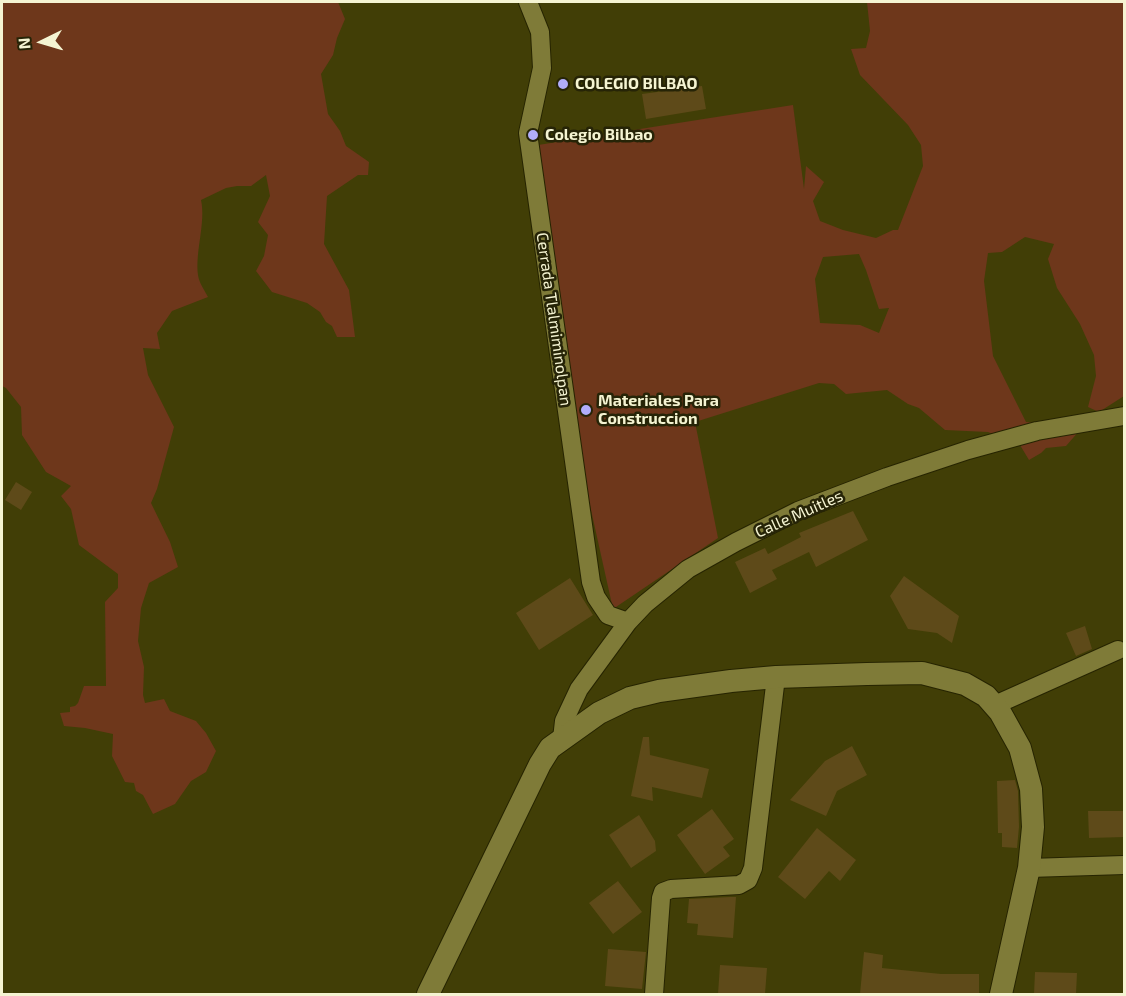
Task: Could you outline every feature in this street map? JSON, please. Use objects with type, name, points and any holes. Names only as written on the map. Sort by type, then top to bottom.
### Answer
[{"type":"street","name":"Cerrada Tlalmiminolpan","points":[[528,2],[540,32],[542,68],[528,133],[591,582],[596,597],[608,615],[628,622]]},
{"type":"street","name":"Calle Muitles","points":[[562,739],[564,721],[579,689],[628,622],[645,604],[688,569],[736,542],[798,512],[887,477],[968,450],[1037,431],[1125,416]]},
{"type":"street","points":[[995,705],[1118,650]]},
{"type":"street","points":[[428,994],[540,764],[550,748],[599,713],[630,698],[682,687],[776,677],[922,673],[965,684],[986,696],[995,705],[1020,748],[1031,789],[1033,827],[1029,868],[1001,994]]},
{"type":"street","points":[[654,994],[663,892],[671,889],[739,885],[748,880],[753,868],[776,677]]},
{"type":"street","points":[[1029,868],[1125,865]]},
{"type":"shaded area","points":[[2,2],[338,2],[345,19],[333,55],[321,74],[328,114],[340,131],[346,146],[369,162],[368,175],[358,175],[327,196],[324,244],[349,290],[355,337],[337,337],[332,326],[326,322],[320,312],[307,303],[272,292],[256,271],[264,256],[268,235],[258,222],[270,196],[266,175],[251,186],[226,188],[201,200],[202,218],[197,266],[201,284],[208,297],[172,311],[157,333],[160,349],[143,348],[148,375],[174,427],[151,503],[170,542],[178,567],[149,583],[141,608],[138,641],[144,667],[143,695],[145,703],[164,699],[170,711],[196,721],[216,751],[206,772],[191,781],[175,804],[153,814],[143,795],[136,791],[134,783],[125,782],[112,756],[113,734],[64,726],[60,713],[70,712],[70,707],[78,703],[84,686],[106,686],[105,602],[118,588],[118,574],[79,545],[71,509],[61,496],[71,486],[46,472],[22,435],[21,407],[2,386]]},
{"type":"shaded area","points":[[867,2],[1124,2],[1124,396],[1099,412],[1088,407],[1096,376],[1094,355],[1080,324],[1057,288],[1048,259],[1054,244],[1025,237],[1002,252],[988,253],[984,281],[993,356],[1026,422],[1069,425],[1080,430],[1066,446],[1046,448],[1029,460],[1020,445],[988,432],[945,430],[919,408],[908,404],[887,390],[846,394],[834,384],[819,383],[695,422],[718,538],[613,609],[579,456],[538,145],[793,105],[804,189],[806,166],[824,182],[813,201],[820,221],[843,230],[876,238],[898,230],[923,166],[921,145],[908,125],[860,75],[851,49],[866,48],[870,31]],"holes":[[[859,254],[879,309],[889,308],[879,333],[860,325],[820,323],[815,279],[823,257]]]},
{"type":"building","points":[[702,86],[706,109],[646,119],[642,94]]},
{"type":"building","points":[[16,482],[32,492],[21,510],[5,500]]},
{"type":"building","points":[[853,511],[868,540],[816,567],[809,552],[772,570],[777,579],[750,593],[735,562],[765,548],[768,554],[801,537],[799,533]]},
{"type":"building","points":[[904,576],[959,616],[952,643],[937,633],[908,629],[890,596]]},
{"type":"building","points":[[570,578],[593,615],[539,650],[516,613]]},
{"type":"building","points":[[1085,626],[1092,649],[1076,656],[1066,633]]},
{"type":"building","points":[[643,737],[649,737],[650,755],[709,769],[702,798],[652,787],[653,801],[631,796]]},
{"type":"building","points":[[852,746],[867,775],[837,791],[826,816],[790,800],[825,761]]},
{"type":"building","points":[[1015,780],[1018,791],[1017,848],[1002,847],[1002,833],[998,833],[997,781]]},
{"type":"building","points":[[712,809],[734,839],[723,847],[730,856],[705,874],[677,835]]},
{"type":"building","points":[[1088,811],[1123,811],[1125,837],[1089,838]]},
{"type":"building","points":[[639,815],[655,841],[656,851],[631,868],[609,835]]},
{"type":"building","points":[[817,828],[856,860],[840,881],[829,871],[805,899],[778,877]]},
{"type":"building","points":[[618,881],[642,912],[613,934],[589,903]]},
{"type":"building","points":[[736,897],[733,938],[697,935],[698,924],[687,923],[689,899]]},
{"type":"building","points":[[608,949],[646,952],[642,989],[605,986]]},
{"type":"building","points":[[864,952],[883,955],[882,968],[941,974],[979,974],[979,994],[860,994]]},
{"type":"building","points":[[720,965],[767,968],[765,994],[718,994]]},
{"type":"building","points":[[1035,972],[1077,973],[1076,994],[1034,994]]},
{"type":"place","name":"COLEGIO BILBAO","points":[[563,84]]},
{"type":"place","name":"Colegio Bilbao","points":[[533,135]]},
{"type":"place","name":"Materiales Para Construccion","points":[[586,410]]}]
